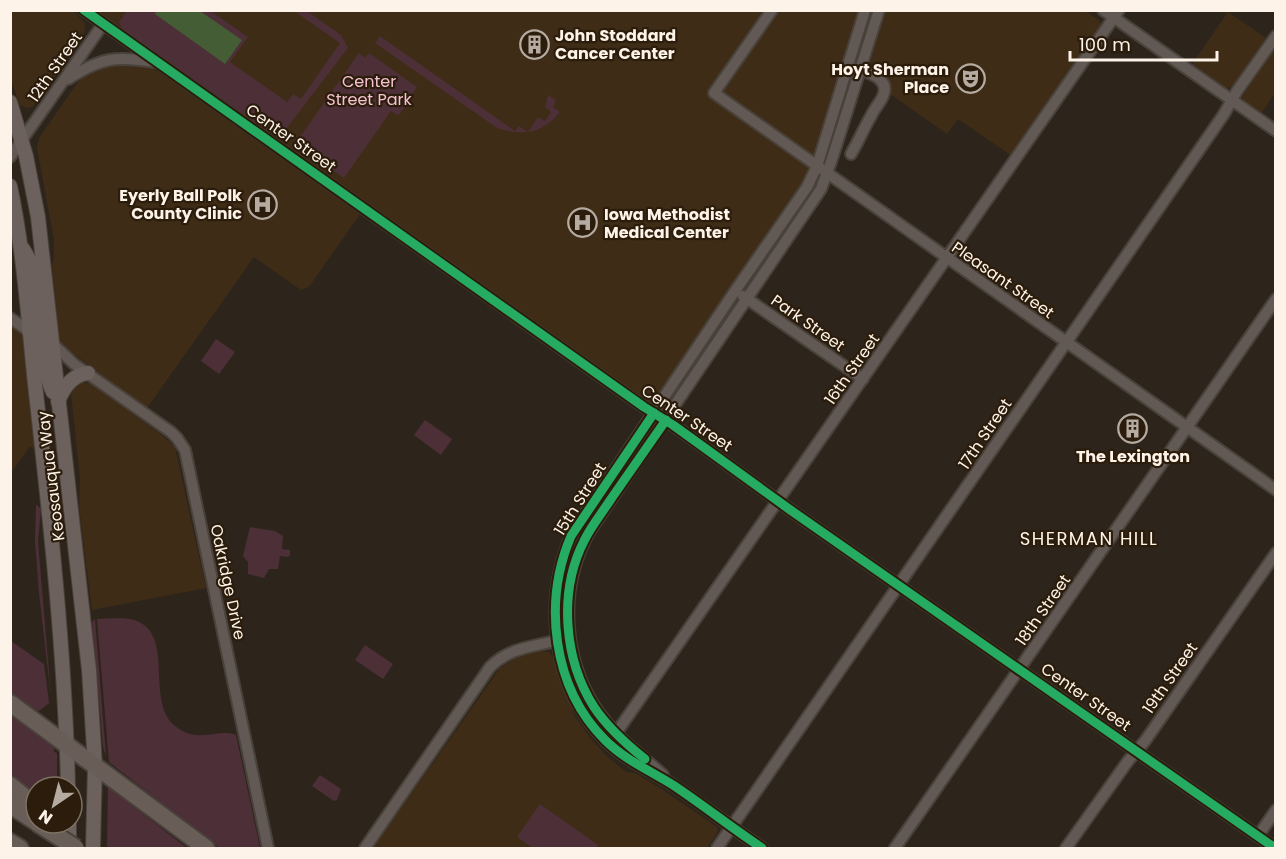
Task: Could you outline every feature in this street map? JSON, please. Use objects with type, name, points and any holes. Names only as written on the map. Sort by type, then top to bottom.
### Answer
[{"type":"highway","points":[[10,704],[206,849]]},
{"type":"highway","points":[[10,785],[24,805]]},
{"type":"highway","points":[[58,835],[76,849]]},
{"type":"highway","points":[[68,835],[81,849]]},
{"type":"highway","points":[[10,842],[20,849]]},
{"type":"main road","name":"Keosauqua Way","points":[[10,102],[22,141],[38,217],[89,670],[95,765],[93,849]]},
{"type":"main road","name":"Keosauqua Way","points":[[10,186],[20,245],[30,331],[56,593],[68,775]]},
{"type":"main road","points":[[20,245],[33,266],[42,326],[52,343]]},
{"type":"main road","points":[[30,331],[40,343],[48,383],[58,402]]},
{"type":"main road","points":[[58,402],[70,382],[88,373]]},
{"type":"street","name":"Center Street","points":[[84,10],[1275,849]]},
{"type":"street","name":"Pleasant Street","points":[[772,10],[714,93],[1275,490]]},
{"type":"street","name":"15th Street","points":[[612,739],[593,726],[580,707],[562,666],[557,640],[556,587],[568,544],[583,518],[807,187],[817,166],[865,10]]},
{"type":"street","name":"15th Street","points":[[612,739],[585,690],[575,662],[569,636],[572,573],[584,541],[812,205],[828,174],[879,10]]},
{"type":"street","points":[[1102,10],[1116,14],[1275,131]]},
{"type":"street","name":"16th Street","points":[[612,739],[1116,14]]},
{"type":"street","name":"12th Street","points":[[10,157],[103,24]]},
{"type":"street","name":"17th Street","points":[[717,849],[1224,114],[1275,36]]},
{"type":"street","points":[[63,82],[89,67],[116,58],[159,63]]},
{"type":"street","points":[[848,66],[880,78],[884,84],[884,93],[851,154]]},
{"type":"street","name":"Park Street","points":[[735,291],[863,380]]},
{"type":"street","name":"18th Street","points":[[895,849],[1275,299]]},
{"type":"street","points":[[10,318],[30,331]]},
{"type":"street","name":"Oakridge Drive","points":[[52,343],[88,373],[171,432],[185,450],[267,846]]},
{"type":"street","name":"19th Street","points":[[1069,848],[1275,553]]},
{"type":"street","points":[[365,849],[490,667],[515,650],[569,636]]},
{"type":"street","points":[[612,739],[640,768],[671,784],[762,849]]},
{"type":"street","points":[[1258,836],[1275,810]]},
{"type":"shaded area","points":[[157,10],[200,11],[242,40],[225,64],[155,14]]},
{"type":"shaded area","points":[[11,11],[74,11],[85,24],[84,34],[33,107],[27,108],[20,105],[11,81]]},
{"type":"shaded area","name":"Iowa Methodist Medical Center","points":[[92,11],[865,11],[817,166],[654,413]]},
{"type":"shaded area","points":[[885,11],[1085,11],[1099,20],[1101,24],[1012,156],[958,119],[947,134],[890,94],[892,87],[889,81],[872,66],[870,61]]},
{"type":"shaded area","points":[[1228,12],[1266,38],[1233,86],[1225,89],[1192,64]]},
{"type":"shaded area","points":[[1275,48],[1275,93],[1260,115],[1244,104],[1242,97]]},
{"type":"shaded area","points":[[119,62],[145,65],[162,74],[360,214],[309,287],[301,290],[254,257],[147,408],[60,344],[52,266],[54,240],[37,148],[39,138],[78,82],[96,68]]},
{"type":"shaded area","points":[[11,326],[23,338],[35,450],[30,446],[11,473]]},
{"type":"shaded area","points":[[83,382],[91,384],[175,447],[206,588],[92,610],[79,507],[80,479],[71,394],[73,388]]},
{"type":"shaded area","points":[[539,651],[549,652],[554,658],[574,715],[591,739],[609,758],[626,772],[635,773],[660,788],[717,827],[718,832],[707,848],[373,848],[500,668],[521,655]]},
{"type":"green space","points":[[127,11],[211,11],[248,37],[230,62],[287,102],[293,94],[301,99],[340,43],[294,11],[307,11],[341,35],[348,48],[280,137],[276,137],[122,29],[119,22]]},
{"type":"green space","points":[[380,36],[515,131],[519,126],[528,132],[506,131],[497,128],[375,43]]},
{"type":"green space","name":"Center Street Park","points":[[359,53],[365,58],[369,53],[417,87],[400,114],[397,115],[391,111],[344,178],[295,144]]},
{"type":"green space","points":[[548,95],[556,100],[553,107],[560,112],[546,125],[528,132],[538,117],[545,121],[551,112],[545,107]]},
{"type":"green space","points":[[731,306],[736,309],[672,404],[667,401]]},
{"type":"green space","points":[[216,339],[235,352],[219,374],[201,361]]},
{"type":"green space","points":[[425,420],[452,439],[441,455],[414,435]]},
{"type":"green space","points":[[36,504],[41,509],[38,541],[51,697],[39,593],[35,541]]},
{"type":"green space","points":[[250,527],[275,531],[283,536],[282,549],[290,550],[288,557],[280,556],[278,569],[269,569],[264,578],[248,574],[248,562],[243,556]]},
{"type":"green space","points":[[95,619],[106,756],[103,747],[92,622]]},
{"type":"green space","points":[[97,619],[129,619],[147,627],[154,638],[157,652],[161,699],[166,714],[174,725],[191,734],[229,733],[236,735],[260,848],[219,848],[109,762]]},
{"type":"green space","points":[[11,641],[44,664],[49,703],[39,711],[31,709],[11,694]]},
{"type":"green space","points":[[365,645],[393,664],[383,679],[355,660]]},
{"type":"green space","points":[[10,713],[54,747],[54,752],[57,753],[57,775],[24,775],[24,785],[11,775]]},
{"type":"green space","points":[[320,775],[341,789],[337,800],[334,801],[312,786]]},
{"type":"green space","points":[[108,787],[187,848],[111,848],[107,846]]},
{"type":"green space","points":[[540,804],[598,845],[595,848],[533,848],[517,837]]},
{"type":"cycle path","points":[[84,10],[644,407],[673,425],[789,509],[1275,848]]},
{"type":"cycle path","points":[[654,413],[571,536],[562,562],[555,616],[564,670],[573,695],[587,719],[605,740],[629,759],[673,785],[762,848]]},
{"type":"cycle path","points":[[645,759],[605,722],[584,688],[571,647],[568,604],[570,582],[587,535],[666,420]]},
{"type":"place","name":"John Stoddard Cancer Center","points":[[534,44]]},
{"type":"place","name":"Hoyt Sherman Place","points":[[970,78]]},
{"type":"place","name":"Eyerly Ball Polk County Clinic","points":[[263,204]]},
{"type":"place","name":"Iowa Methodist Medical Center","points":[[583,223]]},
{"type":"place","name":"The Lexington","points":[[1133,428]]},
{"type":"district","name":"SHERMAN HILL","points":[[1089,538]]}]
